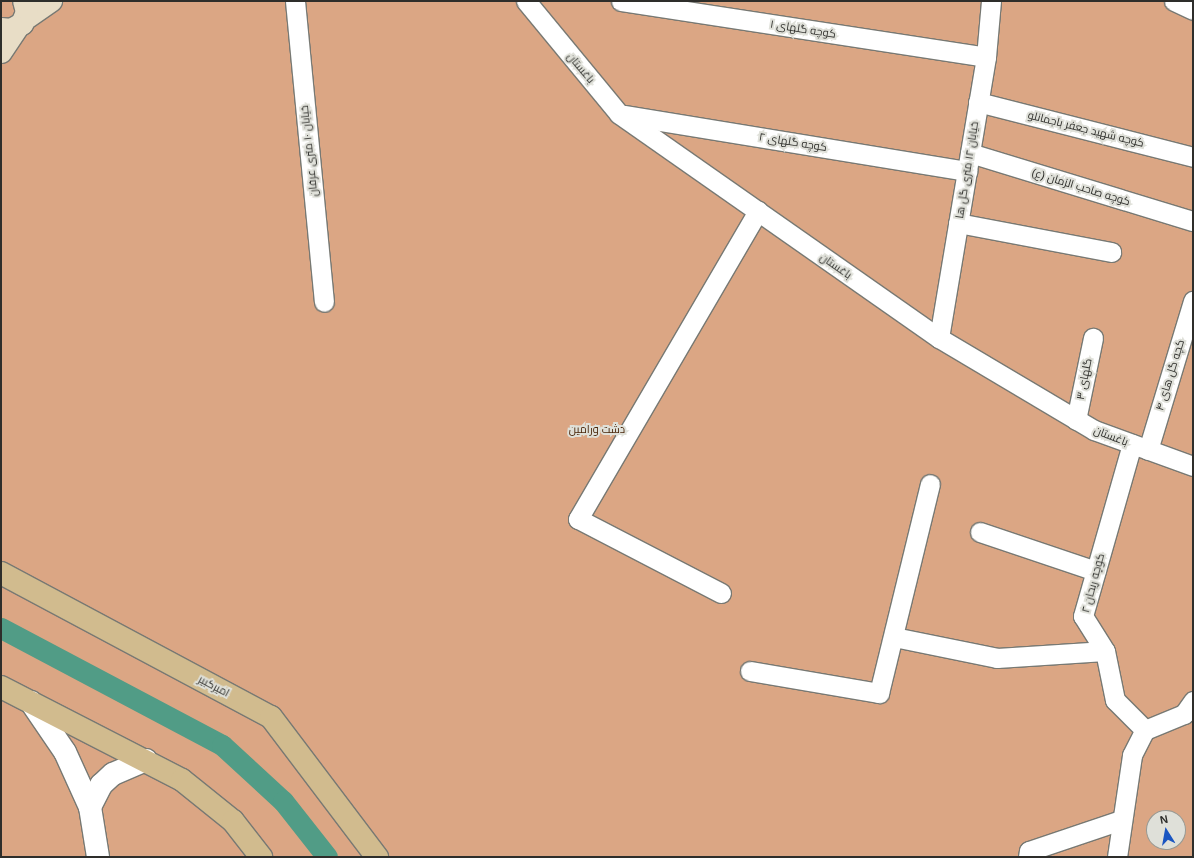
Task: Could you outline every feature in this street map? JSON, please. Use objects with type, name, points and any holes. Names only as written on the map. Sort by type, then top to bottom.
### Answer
[{"type":"main road","points":[[1,52],[17,19],[52,1]]},
{"type":"main road","name":"امیرکبیر","points":[[1,573],[271,716],[377,857]]},
{"type":"main road","points":[[1,687],[146,760],[182,780],[233,821],[261,857]]},
{"type":"street","name":"خیابان ۱۰ متری عرفان","points":[[295,1],[324,302]]},
{"type":"street","name":"باغستان","points":[[526,1],[619,114],[938,338],[1076,420],[1140,447],[1193,466]]},
{"type":"street","name":"کوچه گلهای ۱","points":[[621,1],[986,57]]},
{"type":"street","name":"خیابان ۱۲ متری گل ها","points":[[938,338],[986,57],[991,1]]},
{"type":"street","points":[[1174,1],[1193,10]]},
{"type":"street","name":"کوچه شهید جعفر باجمانلو","points":[[978,102],[1193,157]]},
{"type":"street","name":"کوچه گلهای ۲","points":[[619,114],[968,162]]},
{"type":"street","name":"کوچه صاحب الزمان (ع)","points":[[968,162],[1193,221]]},
{"type":"street","points":[[721,593],[578,520],[758,211]]},
{"type":"street","points":[[958,223],[1111,252]]},
{"type":"street","name":"کچه گل های ۴","points":[[1140,447],[1193,301]]},
{"type":"street","name":"گلهای ۳","points":[[1076,420],[1093,338]]},
{"type":"street","name":"کوچه ریحان ۲","points":[[1140,447],[1096,571],[1083,616],[1105,651],[1115,700],[1145,730]]},
{"type":"street","points":[[750,671],[879,693],[894,637],[930,484]]},
{"type":"street","points":[[980,532],[1096,571]]},
{"type":"street","points":[[894,637],[997,658],[1105,651]]},
{"type":"street","points":[[31,702],[65,752],[90,807],[98,857]]},
{"type":"street","points":[[1117,857],[1121,820],[1132,755],[1145,730],[1184,714],[1193,702]]},
{"type":"street","points":[[90,807],[101,785],[113,774],[146,760]]},
{"type":"street","points":[[1028,857],[1029,851],[1121,820]]},
{"type":"green space","name":"دشت ورامین","points":[[1,1],[1193,1],[1193,857],[1,857]]},
{"type":"waterway","points":[[1,628],[222,745],[283,801],[327,857]]}]
